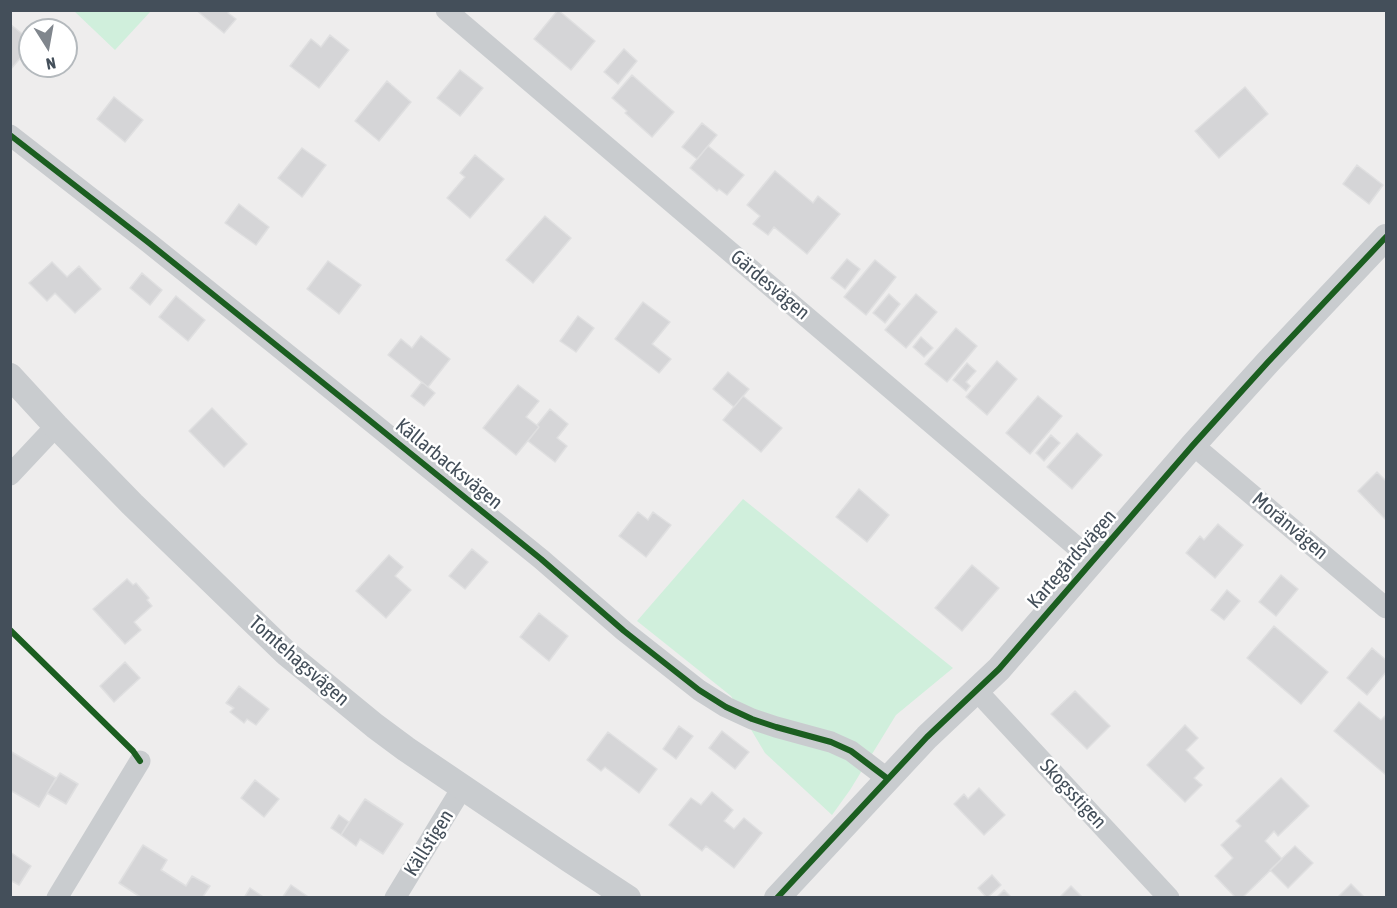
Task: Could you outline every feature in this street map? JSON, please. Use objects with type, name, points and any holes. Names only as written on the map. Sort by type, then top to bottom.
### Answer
[{"type":"street","name":"Gärdesvägen","points":[[446,10],[1092,560]]},
{"type":"street","name":"Källarbacksvägen","points":[[10,135],[158,250],[541,559],[624,631],[699,690],[726,707],[752,719],[776,728],[831,742],[850,751],[888,779]]},
{"type":"street","name":"Kartegårdsvägen","points":[[777,897],[927,737],[977,691],[1027,637],[1193,445],[1386,237]]},
{"type":"street","name":"Tomtehagsvägen","points":[[10,376],[56,426],[189,560],[286,653],[375,726],[462,788],[628,897]]},
{"type":"street","points":[[10,475],[56,426]]},
{"type":"street","name":"Moränvägen","points":[[1193,445],[1386,608]]},
{"type":"street","name":"Skogsstigen","points":[[977,691],[1169,897]]},
{"type":"street","points":[[57,897],[140,760]]},
{"type":"street","name":"Källstigen","points":[[395,897],[462,788]]},
{"type":"green space","points":[[74,11],[151,11],[115,50]]},
{"type":"green space","points":[[743,499],[953,668],[896,715],[832,815],[765,753],[731,696],[637,621]]},
{"type":"building","points":[[196,10],[230,10],[228,13],[236,19],[224,33]]},
{"type":"building","points":[[558,10],[595,41],[571,70],[534,39]]},
{"type":"building","points":[[10,24],[18,30],[18,61],[10,70]]},
{"type":"building","points":[[330,35],[349,50],[319,88],[290,66],[311,39],[321,47]]},
{"type":"building","points":[[624,49],[637,61],[618,84],[604,72]]},
{"type":"building","points":[[460,70],[483,88],[460,116],[437,98]]},
{"type":"building","points":[[632,75],[674,112],[652,137],[612,98]]},
{"type":"building","points":[[387,81],[411,102],[379,141],[355,121]]},
{"type":"building","points":[[1245,87],[1268,114],[1219,158],[1195,131]]},
{"type":"building","points":[[114,97],[143,120],[125,142],[97,119]]},
{"type":"building","points":[[702,123],[717,135],[697,159],[682,147]]},
{"type":"building","points":[[708,146],[744,175],[727,195],[719,189],[717,191],[690,168]]},
{"type":"building","points":[[302,148],[326,165],[302,197],[278,178]]},
{"type":"building","points":[[475,155],[504,179],[470,218],[447,198],[465,177],[460,173]]},
{"type":"building","points":[[1357,165],[1383,185],[1369,204],[1343,184]]},
{"type":"building","points":[[775,171],[813,203],[818,196],[840,214],[807,254],[774,227],[768,235],[753,224],[760,216],[747,205]]},
{"type":"building","points":[[239,204],[269,227],[256,245],[225,223]]},
{"type":"building","points":[[545,216],[571,238],[533,283],[506,260]]},
{"type":"building","points":[[847,259],[860,269],[845,289],[831,278]]},
{"type":"building","points":[[875,260],[896,277],[866,315],[844,297]]},
{"type":"building","points":[[328,261],[361,285],[339,314],[307,289]]},
{"type":"building","points":[[52,262],[67,277],[79,266],[101,289],[75,313],[55,293],[47,301],[29,283]]},
{"type":"building","points":[[142,273],[162,290],[150,305],[130,288]]},
{"type":"building","points":[[889,294],[900,304],[885,323],[873,313]]},
{"type":"building","points":[[916,294],[937,312],[906,348],[885,330]]},
{"type":"building","points":[[176,296],[205,320],[188,341],[159,317]]},
{"type":"building","points":[[643,302],[670,322],[652,344],[671,359],[659,373],[615,339]]},
{"type":"building","points":[[578,316],[594,328],[576,352],[560,341]]},
{"type":"building","points":[[956,328],[977,346],[947,382],[925,364]]},
{"type":"building","points":[[421,336],[450,359],[428,387],[388,355],[401,339],[412,348]]},
{"type":"building","points":[[921,337],[933,348],[924,357],[913,347]]},
{"type":"building","points":[[997,361],[1017,379],[987,415],[966,397]]},
{"type":"building","points":[[967,363],[976,371],[966,382],[970,386],[966,391],[953,380]]},
{"type":"building","points":[[728,372],[749,389],[734,407],[713,389]]},
{"type":"building","points":[[422,382],[435,393],[424,406],[411,396]]},
{"type":"building","points":[[518,385],[539,401],[526,417],[539,427],[516,455],[483,428]]},
{"type":"building","points":[[743,396],[782,428],[761,452],[723,420]]},
{"type":"building","points":[[1038,396],[1062,416],[1030,454],[1006,433]]},
{"type":"building","points":[[212,408],[247,444],[224,467],[189,431]]},
{"type":"building","points":[[550,409],[568,424],[557,438],[567,446],[555,462],[528,441]]},
{"type":"building","points":[[1077,433],[1102,455],[1072,489],[1047,467]]},
{"type":"building","points":[[1051,435],[1060,443],[1044,461],[1036,453]]},
{"type":"building","points":[[1377,472],[1386,481],[1386,520],[1358,491]]},
{"type":"building","points":[[859,489],[889,515],[867,542],[836,517]]},
{"type":"building","points":[[638,512],[648,520],[653,512],[671,525],[646,557],[619,536]]},
{"type":"building","points":[[1218,524],[1243,545],[1215,578],[1186,553],[1200,536],[1204,540]]},
{"type":"building","points":[[472,549],[488,562],[465,589],[449,576]]},
{"type":"building","points":[[389,555],[403,567],[395,576],[411,590],[386,618],[356,591]]},
{"type":"building","points":[[972,565],[999,588],[962,631],[935,608]]},
{"type":"building","points":[[1281,575],[1298,589],[1276,616],[1259,602]]},
{"type":"building","points":[[127,579],[133,585],[136,583],[149,598],[147,600],[152,606],[134,622],[141,630],[125,644],[93,609]]},
{"type":"building","points":[[1227,590],[1240,601],[1224,620],[1211,610]]},
{"type":"building","points":[[539,613],[568,636],[549,661],[520,637]]},
{"type":"building","points":[[1274,626],[1328,672],[1301,704],[1247,658]]},
{"type":"building","points":[[1372,648],[1386,660],[1386,672],[1367,695],[1347,678]]},
{"type":"building","points":[[125,662],[140,678],[114,702],[100,686]]},
{"type":"building","points":[[239,686],[269,709],[256,725],[247,719],[244,723],[230,712],[234,708],[226,703]]},
{"type":"building","points":[[1075,691],[1110,726],[1087,749],[1051,714]]},
{"type":"building","points":[[1359,702],[1381,720],[1386,717],[1386,775],[1334,731]]},
{"type":"building","points":[[1185,725],[1198,738],[1186,750],[1204,768],[1194,778],[1202,785],[1185,802],[1147,765]]},
{"type":"building","points":[[679,726],[693,736],[676,759],[663,749]]},
{"type":"building","points":[[722,731],[749,752],[735,769],[709,748]]},
{"type":"building","points":[[608,732],[657,769],[639,793],[605,767],[601,771],[587,760]]},
{"type":"building","points":[[10,751],[56,778],[39,807],[10,790]]},
{"type":"building","points":[[60,773],[78,784],[66,804],[47,793]]},
{"type":"building","points":[[1281,778],[1309,806],[1278,836],[1274,831],[1265,841],[1282,859],[1242,898],[1236,898],[1215,876],[1233,858],[1221,845],[1241,826],[1236,821]]},
{"type":"building","points":[[255,780],[279,799],[264,817],[241,798]]},
{"type":"building","points":[[979,788],[1005,815],[984,835],[954,804],[964,794],[968,799]]},
{"type":"building","points":[[712,792],[733,810],[724,821],[734,829],[744,818],[762,833],[734,868],[706,846],[702,851],[669,825],[691,798],[701,805]]},
{"type":"building","points":[[365,799],[403,824],[383,854],[360,839],[356,846],[341,835]]},
{"type":"building","points":[[339,815],[349,822],[341,835],[331,828]]},
{"type":"building","points":[[143,845],[167,860],[161,870],[186,886],[192,876],[210,886],[202,898],[142,898],[119,883]]},
{"type":"building","points":[[1295,846],[1313,863],[1288,888],[1270,870]]},
{"type":"building","points":[[10,852],[31,866],[19,885],[10,880]]},
{"type":"building","points":[[992,875],[1001,885],[987,898],[978,888]]},
{"type":"building","points":[[1351,884],[1365,898],[1337,898]]},
{"type":"building","points":[[291,885],[310,898],[282,898]]},
{"type":"building","points":[[1071,886],[1083,898],[1059,898]]},
{"type":"building","points":[[250,888],[265,898],[244,898]]},
{"type":"building","points":[[1004,890],[1012,898],[996,898]]},
{"type":"cycle path","points":[[10,135],[358,411],[541,559],[624,631],[699,690],[726,707],[752,719],[831,742],[851,751],[888,779]]},
{"type":"cycle path","points":[[777,898],[927,737],[999,669],[1193,445],[1386,237]]},
{"type":"cycle path","points":[[10,630],[133,751],[140,761]]}]
